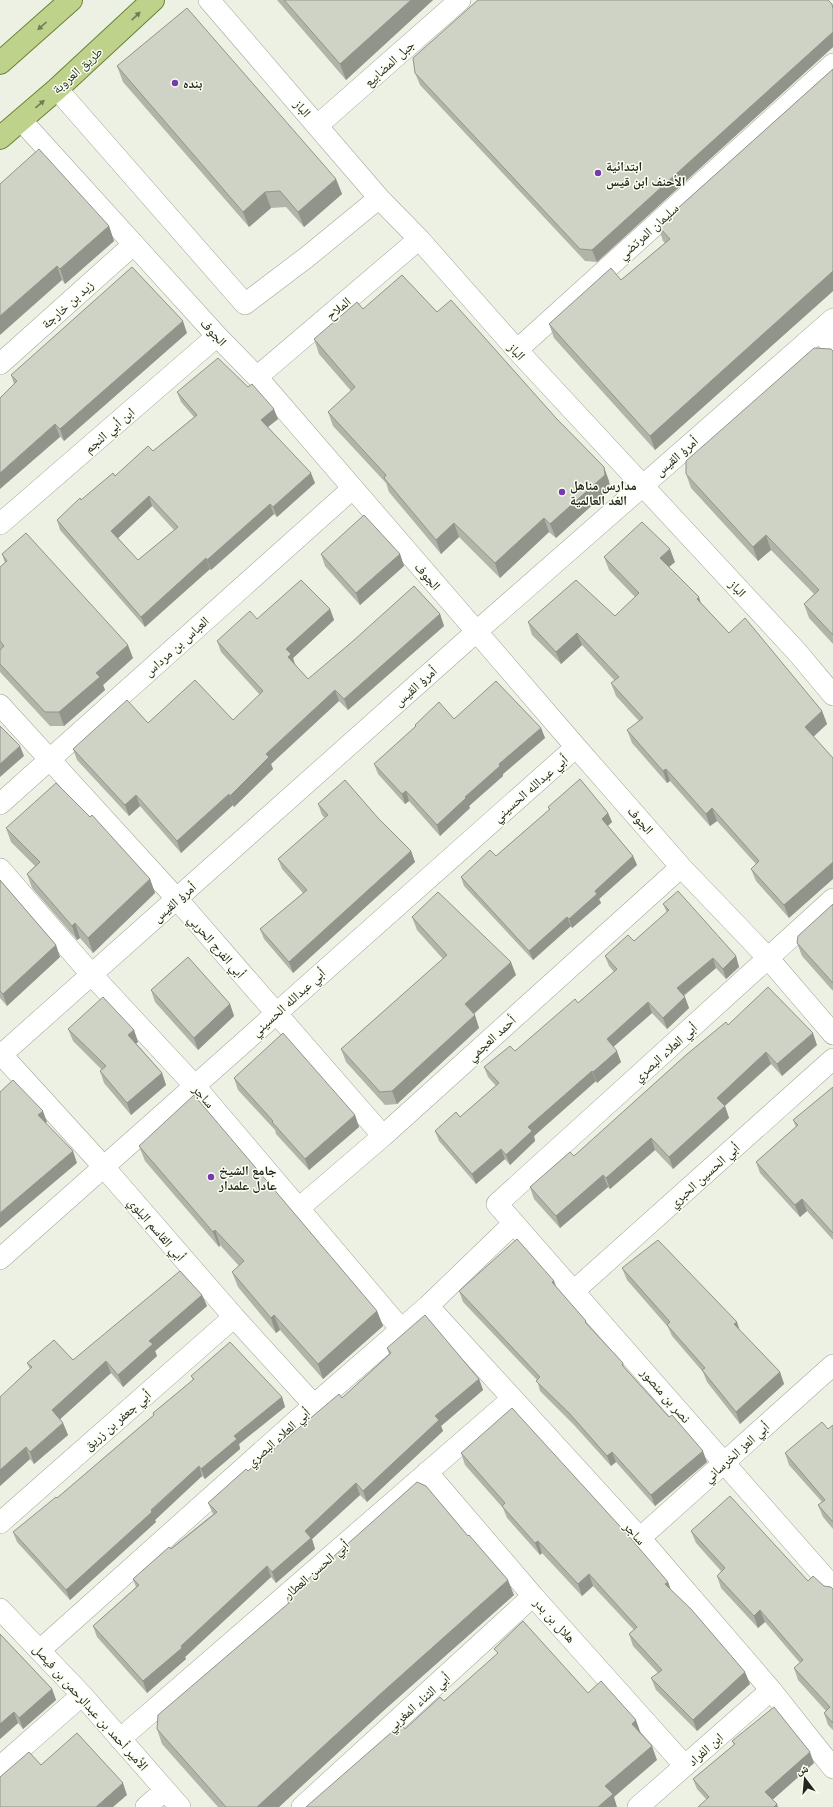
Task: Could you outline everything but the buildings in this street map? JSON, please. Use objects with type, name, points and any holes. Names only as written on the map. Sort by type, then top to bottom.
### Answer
[{"type":"main road","points":[[0,63],[71,0]]},
{"type":"main road","name":"طريق العروبة","points":[[0,138],[57,89],[153,0]]},
{"type":"street","name":"الباز","points":[[209,0],[318,125],[379,198],[420,239],[517,350],[797,652],[833,695]]},
{"type":"street","name":"جبل المضابيع","points":[[318,125],[460,0]]},
{"type":"street","name":"سليمان المرتضي","points":[[517,350],[833,64]]},
{"type":"street","points":[[57,89],[245,304],[379,198]]},
{"type":"street","name":"الجوف","points":[[21,120],[217,336],[257,377],[476,632],[681,867],[768,958],[833,1034]]},
{"type":"street","name":"الملاح","points":[[257,377],[420,239]]},
{"type":"street","name":"زيد بن خارجة","points":[[0,364],[134,244]]},
{"type":"street","points":[[826,325],[833,346]]},
{"type":"street","name":"أمرؤ القيس","points":[[1,1055],[476,632],[826,325]]},
{"type":"street","name":"ابن أبي النجم","points":[[0,524],[217,336]]},
{"type":"street","name":"العباس بن مرداس","points":[[0,804],[353,488]]},
{"type":"street","name":"أبي الفرج الحربي","points":[[0,705],[177,899],[383,1136]]},
{"type":"street","name":"أبي عبدالله الحسيني","points":[[0,1259],[276,1012],[576,747]]},
{"type":"street","name":"أحمد العجمي","points":[[299,1208],[383,1136],[681,867]]},
{"type":"street","name":"ساجر","points":[[0,869],[91,974],[194,1085],[401,1329]]},
{"type":"street","name":"أبي العلاء البصري","points":[[497,1204],[833,899]]},
{"type":"street","name":"أبي القاسم البلوي","points":[[1,1055],[103,1166],[234,1317],[314,1405]]},
{"type":"street","name":"أبي الحسين الحبري","points":[[574,1290],[833,1059]]},
{"type":"street","name":"نصر بن منصور","points":[[497,1204],[833,1587]]},
{"type":"street","name":"أبي العلاء البصري","points":[[40,1650],[314,1405],[428,1306],[514,1223]]},
{"type":"street","name":"ساجر","points":[[428,1306],[640,1538],[770,1690],[833,1768]]},
{"type":"street","name":"أبي جعفر بن زريق","points":[[0,1523],[234,1317]]},
{"type":"street","name":"أبي العز الخرساني","points":[[640,1538],[833,1365]]},
{"type":"street","name":"أبي الحسن العطار","points":[[120,1739],[512,1399]]},
{"type":"street","name":"هلال بن بدر","points":[[427,1472],[534,1596],[685,1766]]},
{"type":"street","name":"أبي الثناء المغربي","points":[[302,1807],[534,1596]]},
{"type":"street","name":"الأمير أحمد بن عبدالرحمن بن فيصل","points":[[1,1612],[82,1694],[180,1807]]},
{"type":"street","name":"ابن الفراد","points":[[638,1807],[770,1690]]},
{"type":"street","points":[[0,1766],[82,1694]]},
{"type":"street","points":[[146,1807],[164,1790]]},
{"type":"place","name":"بنده","points":[[175,83]]},
{"type":"place","name":"ابتدائية الأحنف ابن قيس","points":[[598,173]]},
{"type":"place","name":"مدارس مناهل الغد العالمية","points":[[562,492]]},
{"type":"place","name":"جامع الشيخ عادل علمدار","points":[[211,1177]]}]
